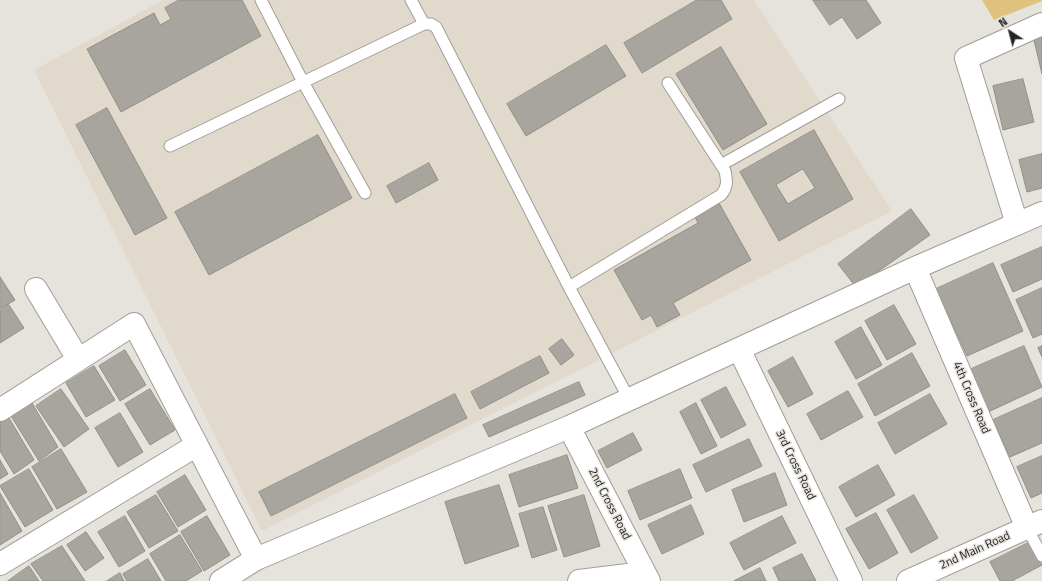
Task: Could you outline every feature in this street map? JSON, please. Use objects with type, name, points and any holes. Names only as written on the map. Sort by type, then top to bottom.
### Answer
[{"type":"street","points":[[1017,224],[966,58],[1042,24]]},
{"type":"street","points":[[222,581],[256,558],[569,427],[915,268],[1042,213]]},
{"type":"street","name":"4th Cross Road","points":[[915,268],[1035,525]]},
{"type":"street","points":[[36,289],[78,359]]},
{"type":"street","points":[[0,410],[134,324],[256,558]]},
{"type":"street","name":"3rd Cross Road","points":[[739,349],[851,581]]},
{"type":"street","name":"2nd Cross Road","points":[[569,427],[646,577]]},
{"type":"street","points":[[0,564],[197,445]]},
{"type":"street","name":"2nd Main Road","points":[[908,581],[1035,525]]},
{"type":"street","points":[[579,581],[646,577]]},
{"type":"lane","points":[[262,0],[303,82],[364,193]]},
{"type":"lane","points":[[411,0],[424,24]]},
{"type":"lane","points":[[170,146],[424,24],[431,24],[436,27],[569,287],[629,399]]},
{"type":"lane","points":[[569,287],[722,195],[726,189],[727,183],[725,172],[668,83]]},
{"type":"lane","points":[[721,165],[838,99]]},
{"type":"lane","points":[[1035,525],[1042,556]]},
{"type":"shaded area","points":[[163,0],[754,0],[892,211],[262,531],[34,70]]},
{"type":"shaded area","points":[[982,0],[1042,0],[1042,1],[994,20]]},
{"type":"building","points":[[179,0],[242,0],[261,36],[121,112],[87,49],[154,13],[160,25],[171,19],[165,8]]},
{"type":"building","points":[[697,0],[721,0],[732,19],[642,73],[624,43]]},
{"type":"building","points":[[813,0],[866,0],[881,23],[857,39],[842,17],[830,25]]},
{"type":"building","points":[[1042,38],[1042,74],[1034,40]]},
{"type":"building","points":[[606,45],[626,76],[526,136],[507,104]]},
{"type":"building","points":[[721,47],[767,124],[723,150],[676,74]]},
{"type":"building","points":[[1023,79],[1034,122],[1003,130],[993,86]]},
{"type":"building","points":[[107,108],[167,218],[135,235],[76,125]]},
{"type":"building","points":[[814,130],[853,199],[779,241],[740,172]],"holes":[[[803,169],[815,188],[788,204],[776,185]]]},
{"type":"building","points":[[318,135],[352,198],[209,275],[175,212]]},
{"type":"building","points":[[1042,154],[1042,188],[1027,192],[1019,160]]},
{"type":"building","points":[[429,163],[438,180],[396,203],[387,186]]},
{"type":"building","points":[[719,203],[751,260],[673,303],[680,315],[657,327],[651,315],[642,320],[614,270],[698,223],[695,217]]},
{"type":"building","points":[[911,209],[930,235],[856,287],[838,264]]},
{"type":"building","points":[[1042,247],[1042,279],[1013,292],[1001,265]]},
{"type":"building","points":[[993,263],[1023,331],[967,356],[936,289]]},
{"type":"building","points":[[0,277],[15,300],[0,309]]},
{"type":"building","points":[[1042,288],[1042,334],[1033,338],[1016,300]]},
{"type":"building","points":[[9,305],[24,328],[0,343],[0,311]]},
{"type":"building","points":[[894,305],[916,344],[887,360],[865,321]]},
{"type":"building","points":[[861,327],[882,365],[856,379],[835,342]]},
{"type":"building","points":[[562,339],[574,355],[561,365],[549,349]]},
{"type":"building","points":[[1024,346],[1042,387],[988,412],[969,370]]},
{"type":"building","points":[[1042,346],[1042,357],[1038,348]]},
{"type":"building","points":[[125,350],[146,385],[120,401],[99,366]]},
{"type":"building","points":[[912,353],[930,386],[875,416],[858,384]]},
{"type":"building","points":[[540,356],[549,373],[480,409],[471,392]]},
{"type":"building","points":[[793,357],[813,394],[788,407],[768,371]]},
{"type":"building","points":[[94,366],[115,400],[86,417],[66,383]]},
{"type":"building","points":[[579,382],[585,395],[489,437],[483,425]]},
{"type":"building","points":[[726,387],[746,425],[721,438],[701,400]]},
{"type":"building","points":[[61,389],[89,429],[64,447],[36,406]]},
{"type":"building","points":[[150,389],[175,430],[150,445],[125,404]]},
{"type":"building","points":[[848,391],[863,417],[821,440],[807,414]]},
{"type":"building","points":[[455,394],[467,418],[271,516],[259,492]]},
{"type":"building","points":[[930,394],[947,424],[895,454],[878,423]]},
{"type":"building","points":[[1042,398],[1042,443],[1010,457],[993,420]]},
{"type":"building","points":[[32,403],[58,447],[39,461],[11,416]]},
{"type":"building","points":[[696,403],[717,446],[701,454],[680,412]]},
{"type":"building","points":[[120,413],[143,452],[118,467],[95,428]]},
{"type":"building","points":[[9,418],[34,460],[14,474],[0,451],[0,423]]},
{"type":"building","points":[[633,433],[642,450],[607,468],[598,451]]},
{"type":"building","points":[[749,439],[762,466],[706,492],[693,465]]},
{"type":"building","points":[[61,449],[87,492],[57,509],[32,467]]},
{"type":"building","points":[[567,455],[578,488],[519,507],[509,475]]},
{"type":"building","points":[[1042,456],[1042,493],[1031,498],[1017,467]]},
{"type":"building","points":[[0,460],[8,474],[0,479]]},
{"type":"building","points":[[878,465],[895,495],[856,517],[839,487]]},
{"type":"building","points":[[29,469],[53,510],[25,527],[0,486]]},
{"type":"building","points":[[680,469],[692,498],[640,520],[628,491]]},
{"type":"building","points":[[775,473],[787,505],[744,522],[732,490]]},
{"type":"building","points":[[185,475],[206,510],[178,527],[157,492]]},
{"type":"building","points":[[499,485],[519,546],[465,564],[445,502]]},
{"type":"building","points":[[0,493],[22,531],[0,545]]},
{"type":"building","points":[[156,495],[178,531],[149,548],[127,512]]},
{"type":"building","points":[[584,495],[600,546],[564,557],[548,506]]},
{"type":"building","points":[[914,495],[938,538],[911,553],[887,510]]},
{"type":"building","points":[[691,505],[704,534],[662,554],[648,525]]},
{"type":"building","points":[[543,507],[557,550],[532,558],[519,514]]},
{"type":"building","points":[[876,513],[898,553],[869,569],[846,529]]},
{"type":"building","points":[[125,516],[145,551],[119,567],[98,532]]},
{"type":"building","points":[[207,516],[230,555],[204,571],[181,532]]},
{"type":"building","points":[[782,516],[796,543],[744,570],[730,543]]},
{"type":"building","points":[[86,532],[104,558],[85,571],[67,545]]},
{"type":"building","points":[[180,535],[202,571],[186,581],[166,581],[150,554]]},
{"type":"building","points":[[1030,542],[1042,565],[1012,581],[1000,581],[990,562]]},
{"type":"building","points":[[62,546],[85,581],[43,581],[31,564]]},
{"type":"building","points":[[802,554],[816,581],[779,581],[773,568]]},
{"type":"building","points":[[148,559],[161,581],[127,581],[123,574]]},
{"type":"building","points":[[29,566],[39,581],[8,581]]},
{"type":"building","points":[[760,568],[766,581],[734,581]]},
{"type":"building","points":[[120,573],[124,581],[107,581]]}]
